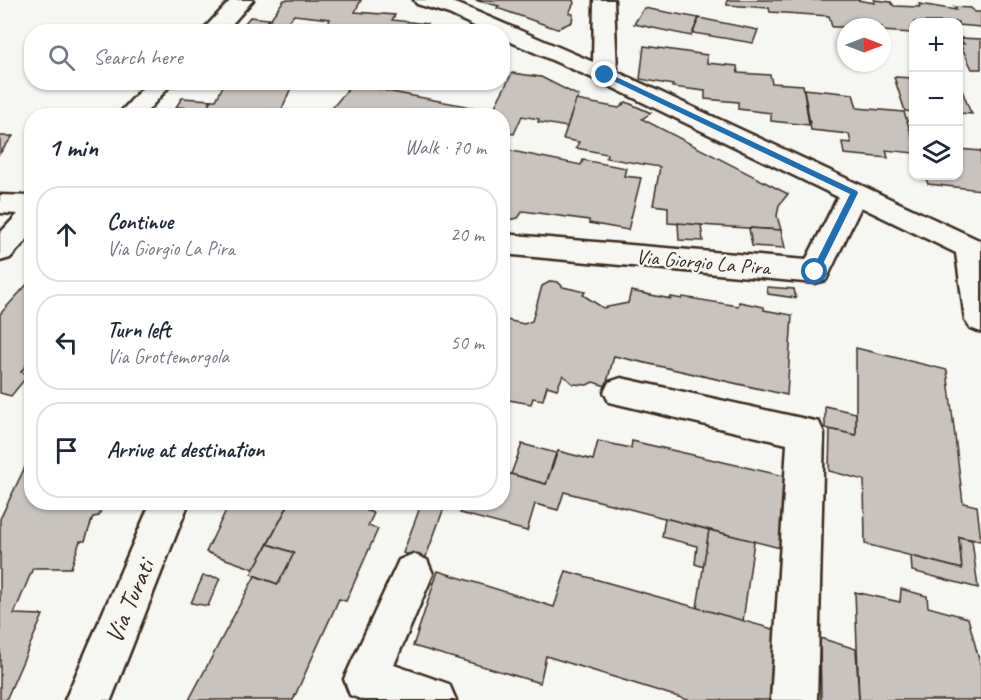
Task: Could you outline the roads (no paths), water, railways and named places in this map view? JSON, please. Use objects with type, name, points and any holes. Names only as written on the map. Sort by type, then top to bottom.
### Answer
[{"type":"street","points":[[220,24],[243,0]]},
{"type":"street","points":[[424,0],[456,10],[488,24]]},
{"type":"street","points":[[604,0],[605,75]]},
{"type":"street","points":[[510,34],[605,75],[976,250],[981,320]]},
{"type":"street","points":[[137,108],[154,90]]},
{"type":"street","name":"Via Giorgio La Pira","points":[[510,245],[815,272],[854,193]]},
{"type":"street","points":[[0,204],[24,205]]},
{"type":"street","points":[[0,251],[24,225]]},
{"type":"street","points":[[621,392],[806,433],[794,700]]},
{"type":"street","name":"Via Turati","points":[[88,700],[167,510]]},
{"type":"street","points":[[413,574],[366,680],[433,700]]}]
